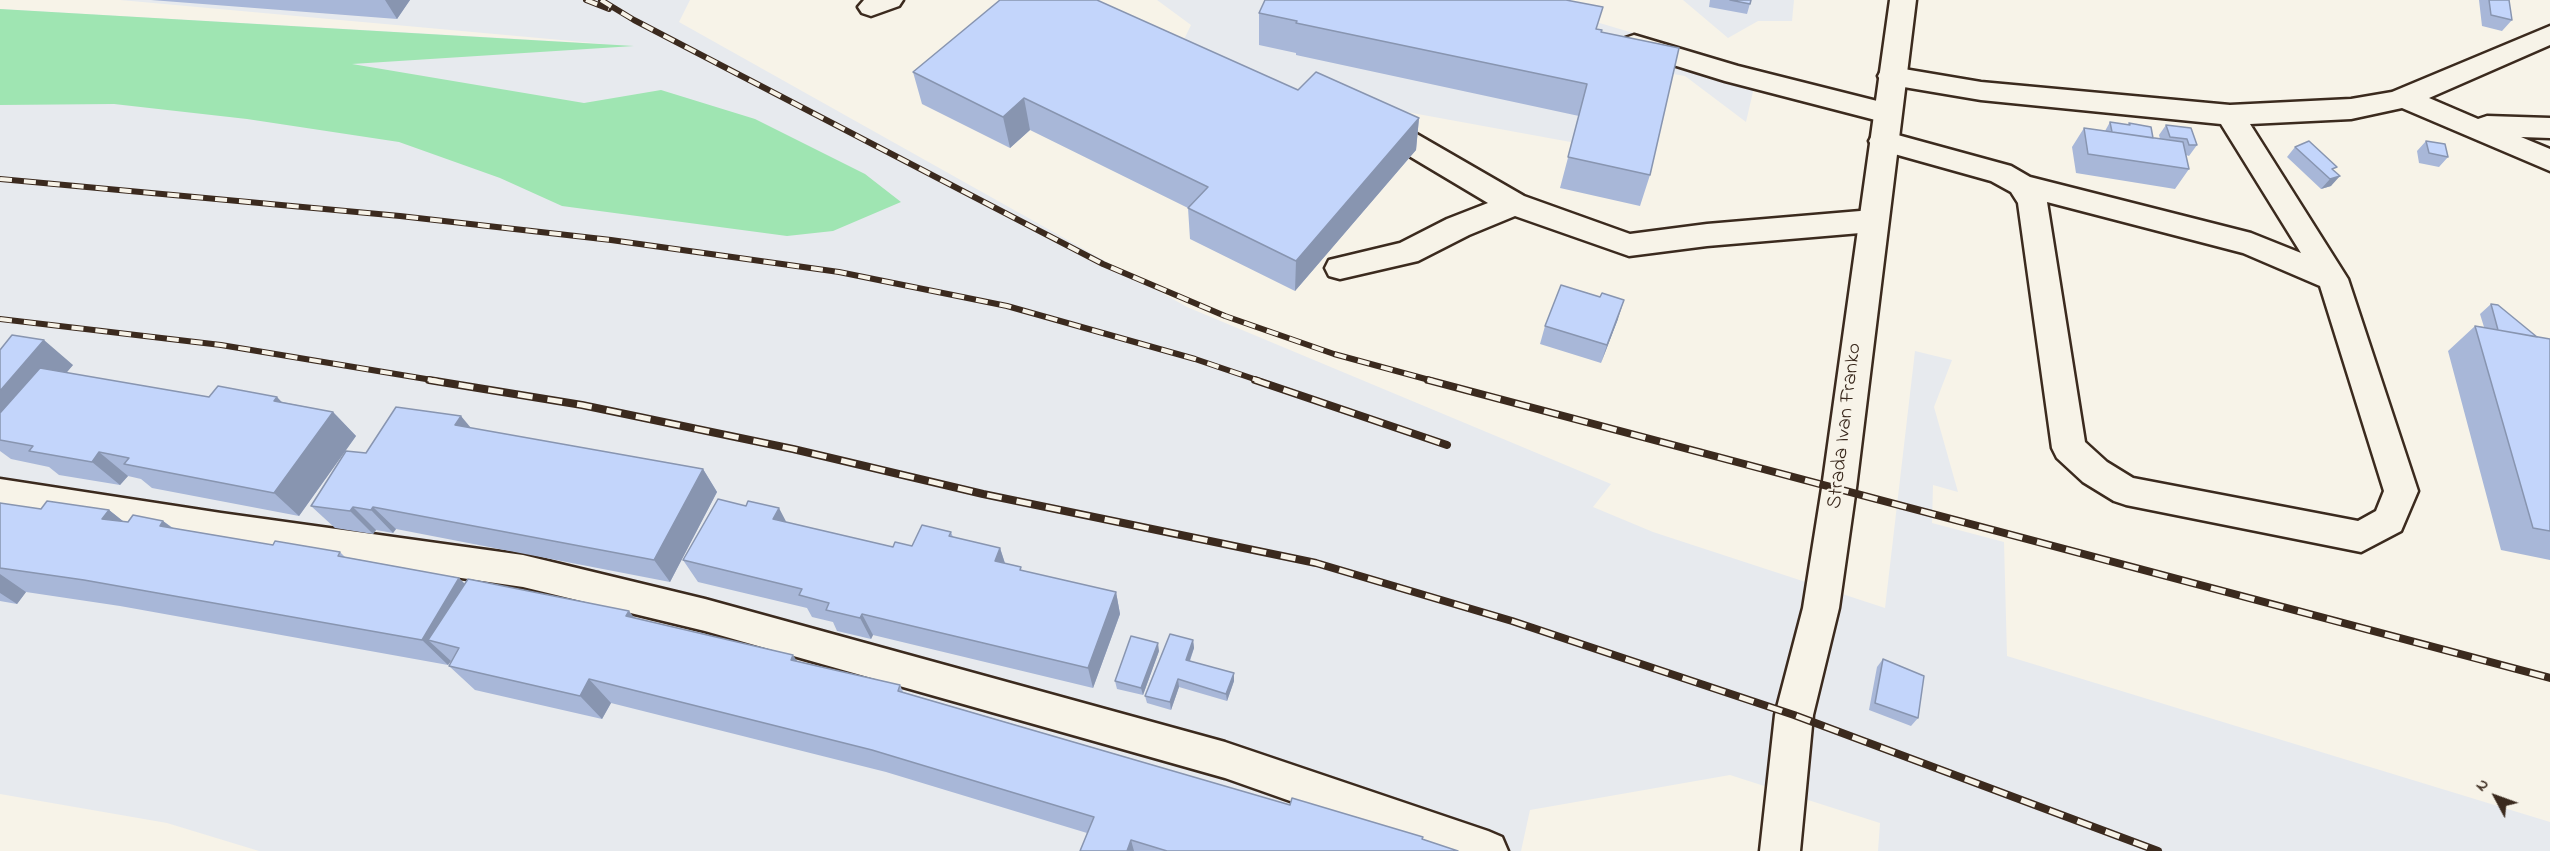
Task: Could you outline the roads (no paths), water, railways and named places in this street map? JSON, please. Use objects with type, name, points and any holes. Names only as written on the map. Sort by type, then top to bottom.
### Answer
[{"type":"main road","name":"Strada Ivan Franko","points":[[1780,851],[1794,715],[1821,608],[1839,488],[1872,221],[1903,0]]},
{"type":"main road","points":[[1892,75],[1981,91],[2230,115],[2350,109],[2404,98],[2550,35]]},
{"type":"main road","points":[[1609,37],[1735,74],[1885,127],[2001,173],[2021,184],[2251,244],[2333,279]]},
{"type":"main road","points":[[2404,98],[2550,161]]},
{"type":"main road","points":[[1353,114],[1375,123],[1514,204],[1629,245],[1707,235],[1872,221]]},
{"type":"main road","points":[[2021,184],[2032,201],[2069,447],[2095,472],[2126,490],[2361,537],[2388,521],[2401,491],[2333,279],[2230,115]]},
{"type":"main road","points":[[2470,125],[2550,128]]},
{"type":"main road","points":[[1340,268],[1407,253],[1458,227],[1514,204]]},
{"type":"main road","points":[[0,493],[511,570],[557,579],[705,615],[1225,760],[1488,851]]},
{"type":"railway","points":[[586,0],[609,9]]},
{"type":"railway","points":[[601,0],[634,20],[1103,264],[1225,316],[1334,354],[1433,381]]},
{"type":"railway","points":[[0,179],[400,216],[611,240],[839,272],[1007,306],[1195,359],[1260,381]]},
{"type":"railway","points":[[0,319],[221,345],[438,381]]},
{"type":"railway","points":[[429,380],[582,405],[793,449],[983,494],[1316,563],[1512,621],[1794,715],[2158,851]]},
{"type":"railway","points":[[1255,380],[1447,445]]},
{"type":"railway","points":[[1428,380],[2550,678]]}]
